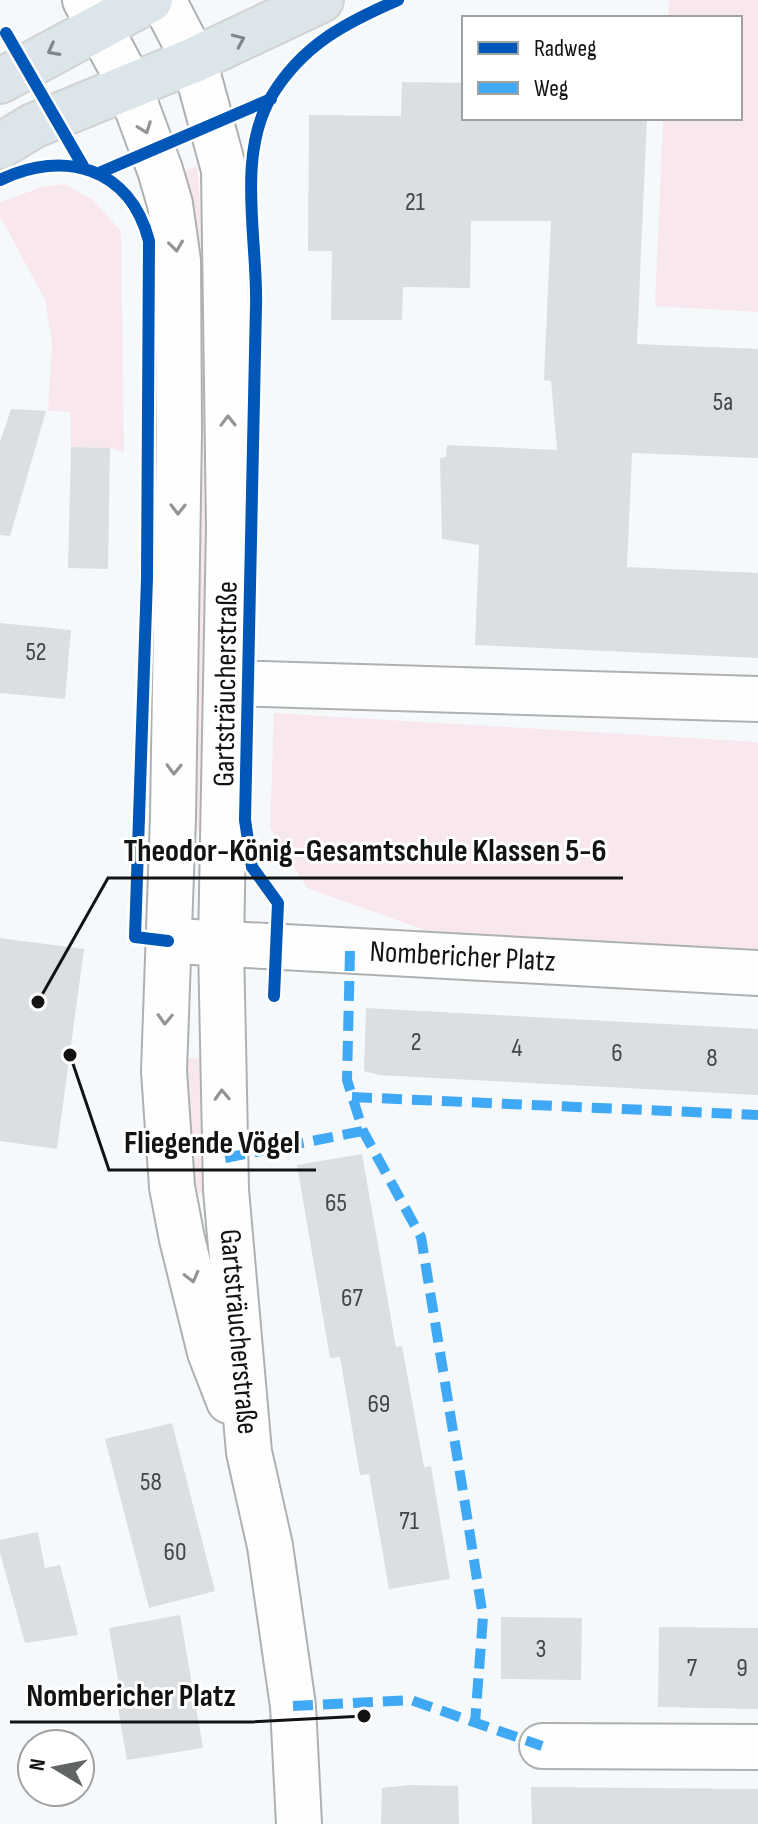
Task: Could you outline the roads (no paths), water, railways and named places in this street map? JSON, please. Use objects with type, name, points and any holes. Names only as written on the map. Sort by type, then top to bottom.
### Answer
[{"type":"main road","points":[[0,81],[93,13],[150,0]]},
{"type":"main road","points":[[0,146],[33,126],[194,60],[321,0]]},
{"type":"street","name":"Gartsträucherstraße","points":[[163,0],[194,60],[224,170],[229,527],[221,944],[226,1190],[249,1452],[270,1546],[293,1706],[299,1824]]},
{"type":"street","name":"Gartsträucherstraße","points":[[93,13],[130,86],[170,204],[178,261],[179,478],[164,1071],[172,1187],[210,1352],[249,1452]]},
{"type":"street","points":[[226,683],[758,699]]},
{"type":"street","name":"Nombericher Platz","points":[[168,941],[758,973]]},
{"type":"street","points":[[542,1746],[758,1747]]},
{"type":"place","name":"Theodor-König-Gesamtschule Klassen 5-6","points":[[38,1002]]},
{"type":"place","name":"Fliegende Vögel","points":[[70,1055]]},
{"type":"place","name":"Nombericher Platz","points":[[364,1716]]}]
